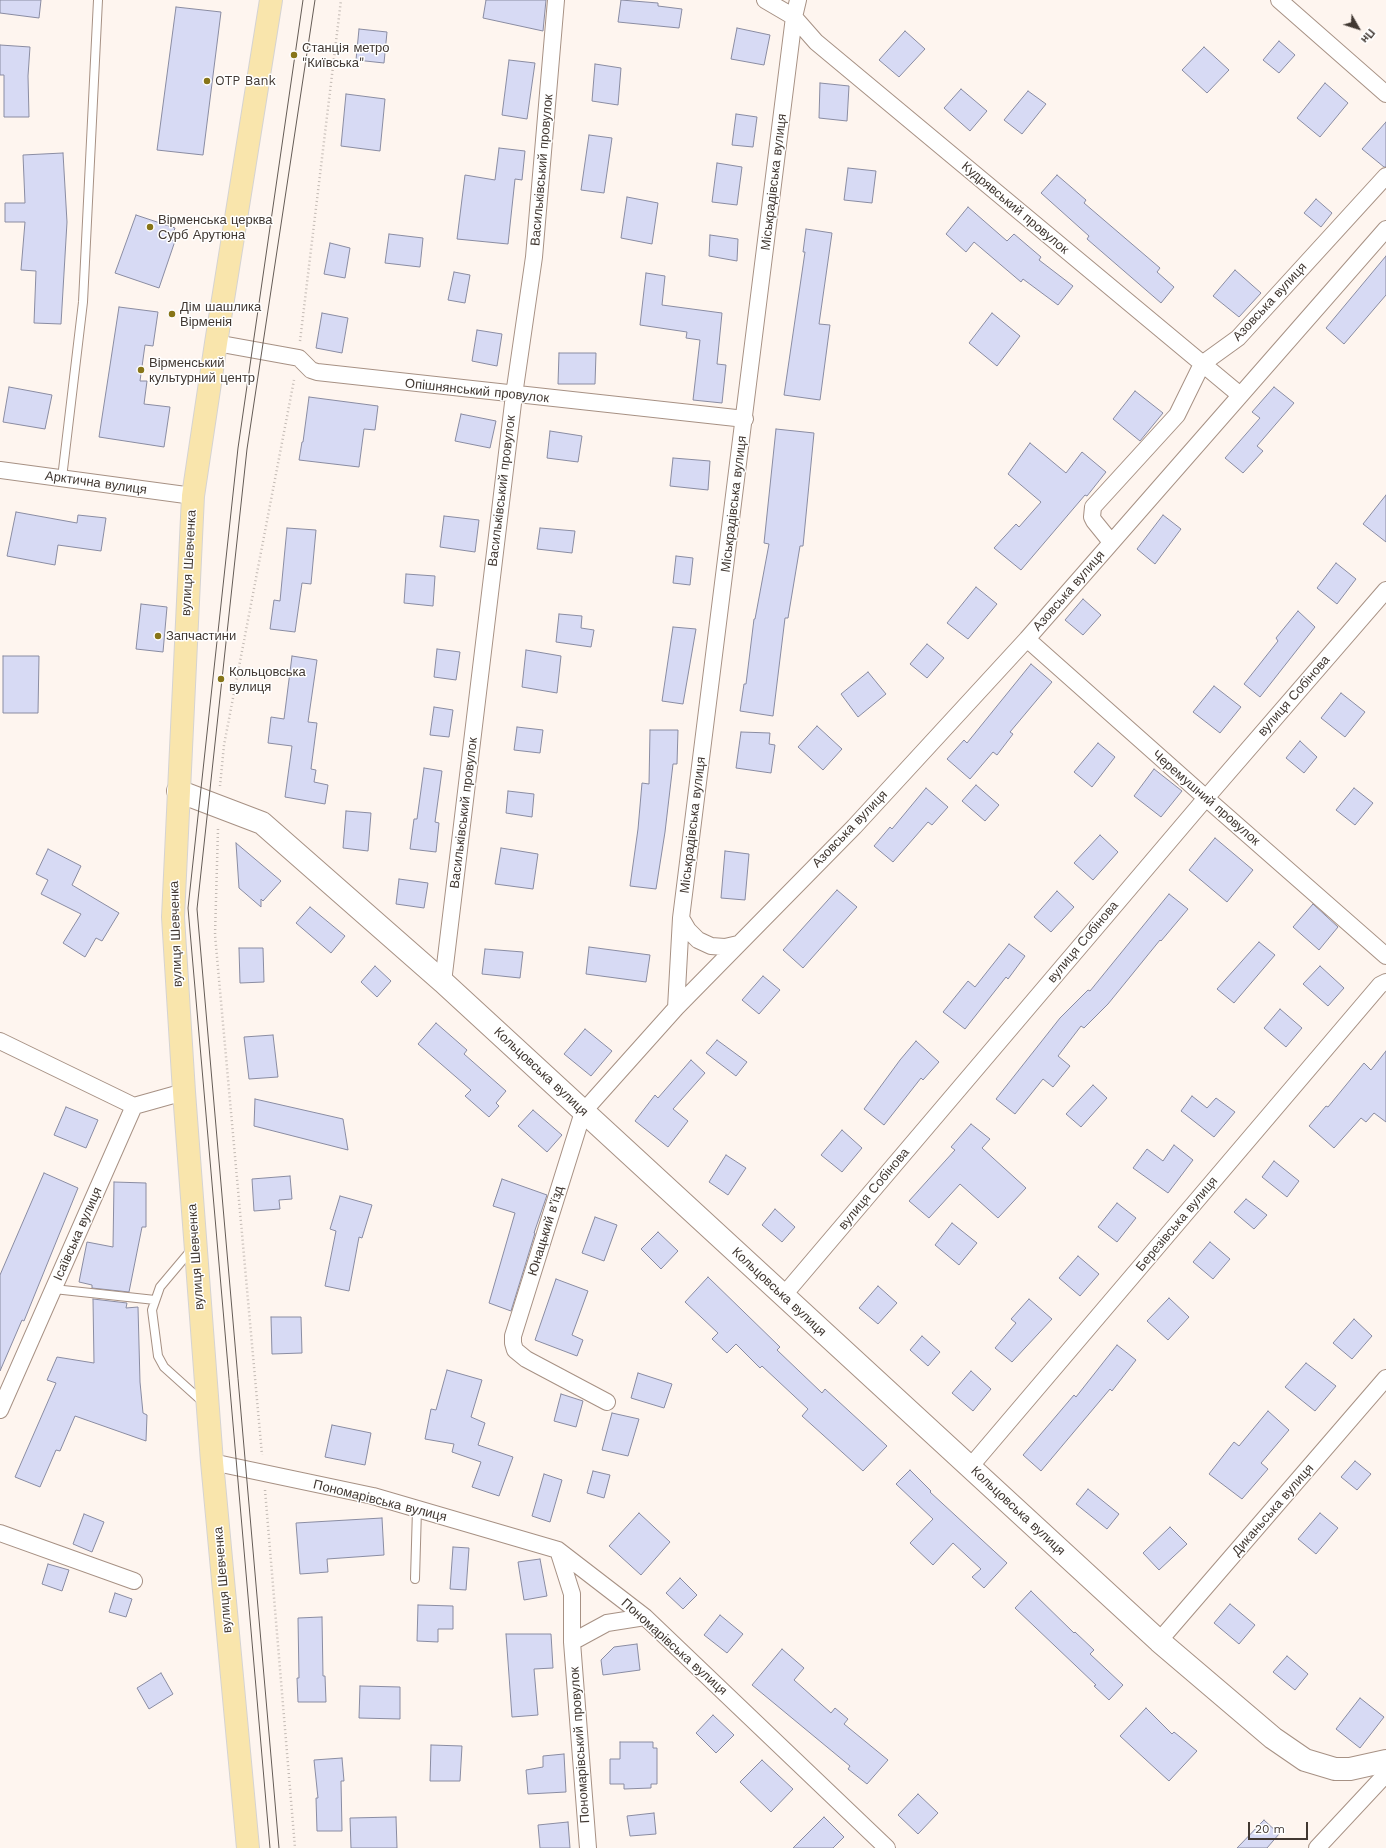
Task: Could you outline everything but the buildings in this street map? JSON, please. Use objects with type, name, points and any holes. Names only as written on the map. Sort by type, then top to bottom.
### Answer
[{"type":"main road","name":"вулиця Шевченка","points":[[248,1848],[212,1462],[184,1092],[173,916],[193,496],[271,0]]},
{"type":"street","name":"Васильківський провулок","points":[[443,982],[514,395],[534,257],[556,0]]},
{"type":"street","name":"Кудрявський провулок","points":[[765,0],[794,17],[816,42],[1240,395]]},
{"type":"street","name":"Міськрадівська вулиця","points":[[676,1008],[681,918],[745,419],[794,17],[798,0]]},
{"type":"street","points":[[1279,0],[1386,94]]},
{"type":"street","name":"Азовська вулиця","points":[[1111,542],[1094,521],[1092,517],[1093,507],[1177,415],[1202,364],[1238,338],[1386,176]]},
{"type":"street","name":"Азовська вулиця","points":[[583,1112],[676,1008],[854,827],[1027,639],[1386,229]]},
{"type":"street","points":[[216,343],[298,358]]},
{"type":"street","name":"Опішнянський провулок","points":[[298,358],[310,370],[317,372],[514,395],[745,419]]},
{"type":"street","name":"Арктична вулиця","points":[[0,470],[193,496]]},
{"type":"street","name":"вулиця Собінова","points":[[783,1296],[1206,798],[1386,590]]},
{"type":"street","name":"Черемушний провулок","points":[[1027,639],[1386,956]]},
{"type":"street","name":"Кольцовська вулиця","points":[[178,791],[262,823],[443,982],[1159,1641],[1273,1738],[1305,1760],[1320,1766],[1335,1769],[1350,1769],[1386,1761]]},
{"type":"street","points":[[681,918],[688,930],[698,940],[711,946],[725,947],[738,944]]},
{"type":"street","name":"Березівська вулиця","points":[[970,1467],[1380,985],[1386,982]]},
{"type":"street","points":[[0,1041],[134,1106],[184,1092]]},
{"type":"street","name":"Ісаївська вулиця","points":[[0,1410],[134,1106]]},
{"type":"street","name":"Юнацький в’їзд","points":[[583,1112],[513,1336],[515,1350],[526,1359],[606,1402]]},
{"type":"street","name":"Диканьська вулиця","points":[[1159,1641],[1386,1378]]},
{"type":"street","name":"Пономарівська вулиця","points":[[212,1462],[373,1496],[558,1550],[645,1617],[887,1848]]},
{"type":"street","points":[[0,1533],[134,1581]]},
{"type":"street","name":"Пономарівський провулок","points":[[558,1550],[572,1594],[572,1642],[588,1848]]},
{"type":"street","points":[[572,1642],[607,1623],[645,1617]]},
{"type":"street","points":[[1323,1846],[1386,1774]]},
{"type":"lane","points":[[62,478],[83,302],[98,0]]},
{"type":"lane","points":[[195,1246],[160,1287],[152,1310],[158,1356],[164,1367],[208,1406]]},
{"type":"lane","points":[[54,1289],[155,1300]]},
{"type":"lane","points":[[415,1579],[417,1509]]},
{"type":"path","points":[[295,1848],[215,935],[218,806],[224,745],[298,358],[341,0]]},
{"type":"tram line","points":[[270,1848],[188,908],[238,448],[303,0]]},
{"type":"tram line","points":[[279,1848],[197,909],[247,449],[315,0]]},
{"type":"place","name":"Станція метро \"Київська\"","points":[[294,55]]},
{"type":"place","name":"OTP Bank","points":[[207,81]]},
{"type":"place","name":"Вірменська церква Сурб Арутюна","points":[[150,227]]},
{"type":"place","name":"Дім шашлика Вірменія","points":[[172,314]]},
{"type":"place","name":"Вірменський культурний центр","points":[[141,370]]},
{"type":"place","name":"Запчастини","points":[[158,636]]},
{"type":"place","name":"Кольцовська вулиця","points":[[221,679]]}]
